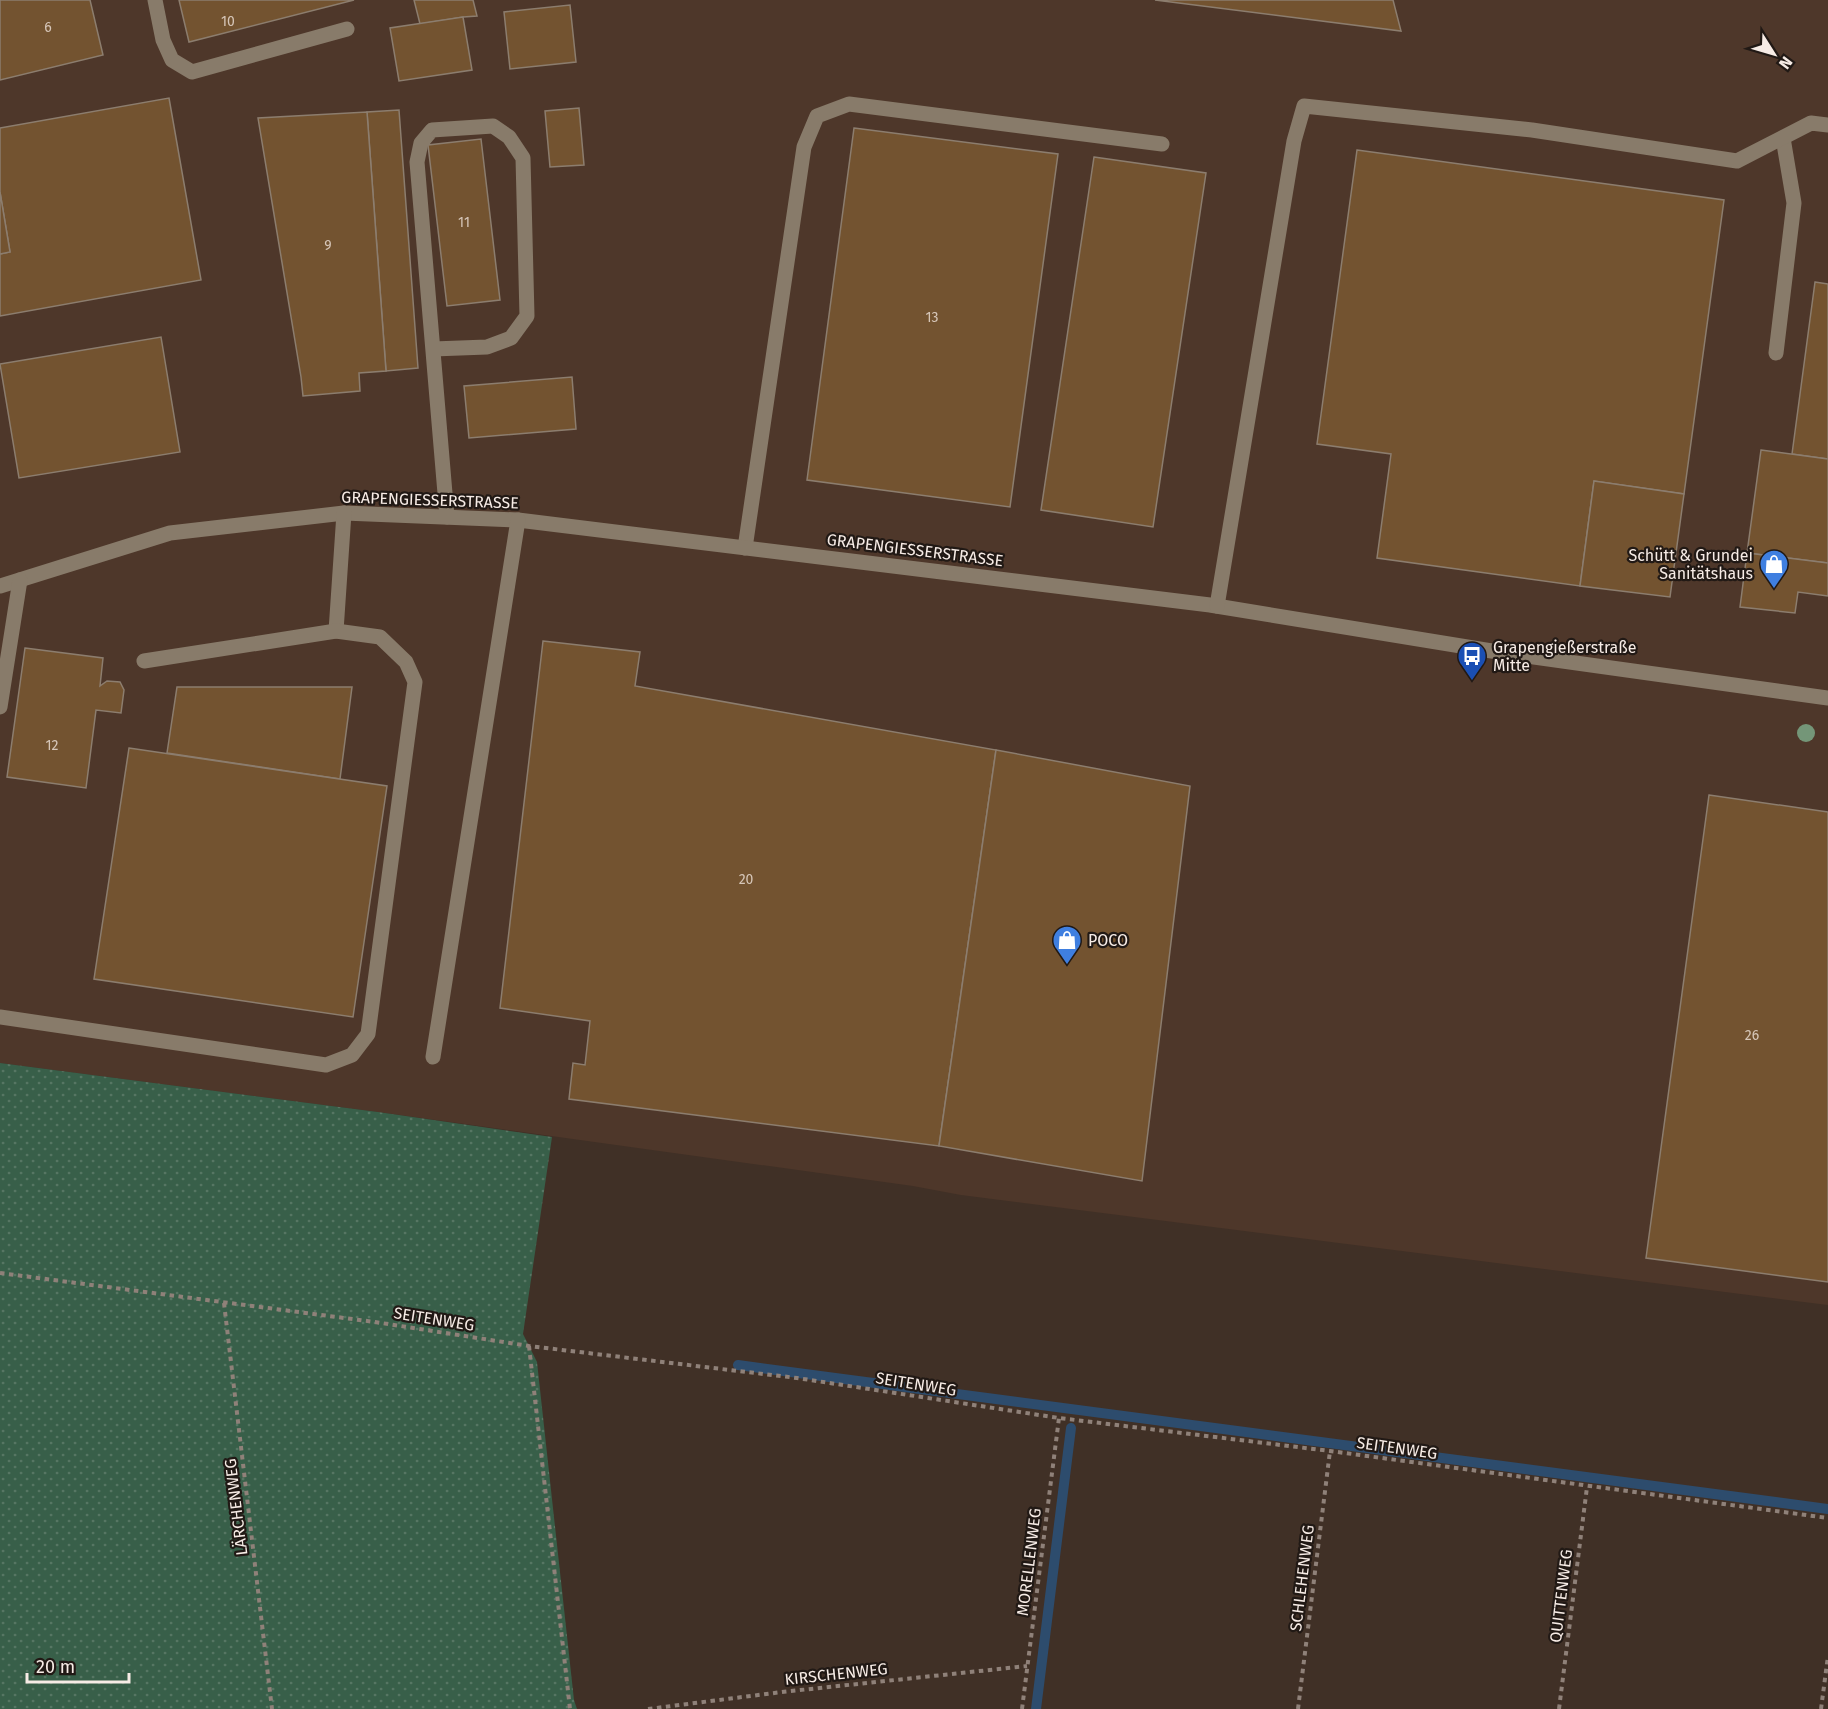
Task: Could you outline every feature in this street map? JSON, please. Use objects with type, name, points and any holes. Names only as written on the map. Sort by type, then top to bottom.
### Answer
[{"type":"street","points":[[155,0],[163,40],[172,60],[192,72],[347,29]]},
{"type":"street","points":[[745,548],[804,147],[817,116],[849,104],[1162,144]]},
{"type":"street","points":[[1217,606],[1294,141],[1304,106],[1532,130],[1737,161],[1811,123],[1828,125]]},
{"type":"street","points":[[433,349],[487,347],[511,338],[527,316],[523,158],[509,137],[493,126],[432,130],[421,143],[417,162],[447,517]]},
{"type":"street","points":[[1776,353],[1794,203],[1783,138]]},
{"type":"street","points":[[336,631],[344,513]]},
{"type":"street","name":"GRAPENGIESSERSTRASSE","points":[[0,586],[170,533],[344,513],[518,520],[1217,606],[1504,653],[1828,698]]},
{"type":"street","points":[[433,1057],[518,520]]},
{"type":"street","points":[[0,707],[20,580]]},
{"type":"street","points":[[0,1017],[326,1065],[352,1054],[368,1034],[415,682],[406,662],[380,637],[336,631],[144,661]]},
{"type":"path","name":"SEITENWEG","points":[[0,1273],[375,1322],[529,1346],[797,1378],[1059,1418],[1330,1451],[1828,1518]]},
{"type":"path","name":"LÄRCHENWEG","points":[[224,1303],[272,1709]]},
{"type":"path","points":[[529,1346],[570,1709]]},
{"type":"path","name":"MORELLENWEG","points":[[1022,1709],[1059,1418]]},
{"type":"path","name":"SCHLEHENWEG","points":[[1298,1709],[1330,1451]]},
{"type":"path","name":"QUITTENWEG","points":[[1559,1709],[1587,1487]]},
{"type":"path","points":[[1821,1709],[1828,1656]]},
{"type":"path","name":"KIRSCHENWEG","points":[[648,1709],[1027,1666]]},
{"type":"shaded area","points":[[0,0],[1828,0],[1828,1305],[961,1195],[913,1186],[378,1112],[0,1063]]},
{"type":"green space","points":[[0,1063],[552,1137],[523,1334],[537,1362],[574,1700],[577,1709],[0,1709]]},
{"type":"building","points":[[0,0],[90,0],[103,55],[0,80]]},
{"type":"building","points":[[179,0],[354,0],[189,42]]},
{"type":"building","points":[[414,0],[473,0],[477,16],[420,24]]},
{"type":"building","points":[[1155,0],[1393,0],[1401,31]]},
{"type":"building","points":[[570,5],[576,62],[510,69],[504,12]]},
{"type":"building","points":[[463,17],[472,70],[399,81],[390,28]]},
{"type":"building","points":[[169,98],[201,280],[0,316],[0,254],[10,252],[0,192],[0,128]]},
{"type":"building","points":[[579,108],[584,165],[550,167],[545,111]]},
{"type":"building","points":[[399,110],[418,368],[386,371],[367,112]]},
{"type":"building","points":[[367,112],[386,371],[359,373],[360,391],[303,396],[258,118]]},
{"type":"building","points":[[854,128],[1058,154],[1010,507],[807,480]]},
{"type":"building","points":[[481,139],[500,300],[447,306],[428,145]]},
{"type":"building","points":[[1357,150],[1724,200],[1684,494],[1594,481],[1580,586],[1377,558],[1391,454],[1317,444]]},
{"type":"building","points":[[1094,157],[1206,173],[1153,527],[1041,510]]},
{"type":"building","points":[[0,192],[10,252],[0,254]]},
{"type":"building","points":[[1815,282],[1828,284],[1828,459],[1792,454]]},
{"type":"building","points":[[161,337],[180,452],[19,478],[0,364]]},
{"type":"building","points":[[572,377],[576,429],[469,438],[464,386]]},
{"type":"building","points":[[1761,450],[1828,459],[1828,563],[1747,553]]},
{"type":"building","points":[[1594,481],[1684,494],[1670,597],[1580,586]]},
{"type":"building","points":[[1747,553],[1828,563],[1828,596],[1798,592],[1795,613],[1740,607]]},
{"type":"building","points":[[543,641],[640,652],[635,686],[996,750],[939,1146],[569,1099],[573,1063],[585,1065],[590,1021],[500,1008]]},
{"type":"building","points":[[25,648],[103,658],[100,686],[107,681],[120,682],[124,690],[121,713],[96,710],[86,788],[7,777]]},
{"type":"building","points":[[177,687],[352,687],[340,779],[167,753]]},
{"type":"building","points":[[129,748],[387,786],[353,1017],[94,979]]},
{"type":"building","name":"POCO","points":[[996,750],[1190,786],[1142,1181],[939,1146]]},
{"type":"building","points":[[1709,795],[1828,812],[1828,1282],[1646,1258]]},
{"type":"waterway","points":[[738,1365],[1828,1509]]},
{"type":"waterway","points":[[1036,1709],[1071,1428]]},
{"type":"place","name":"Schütt & Grundei Sanitätshaus","points":[[1774,590]]},
{"type":"place","name":"Grapengießerstraße Mitte","points":[[1472,682]]},
{"type":"place","name":"POCO","points":[[1067,966]]}]
